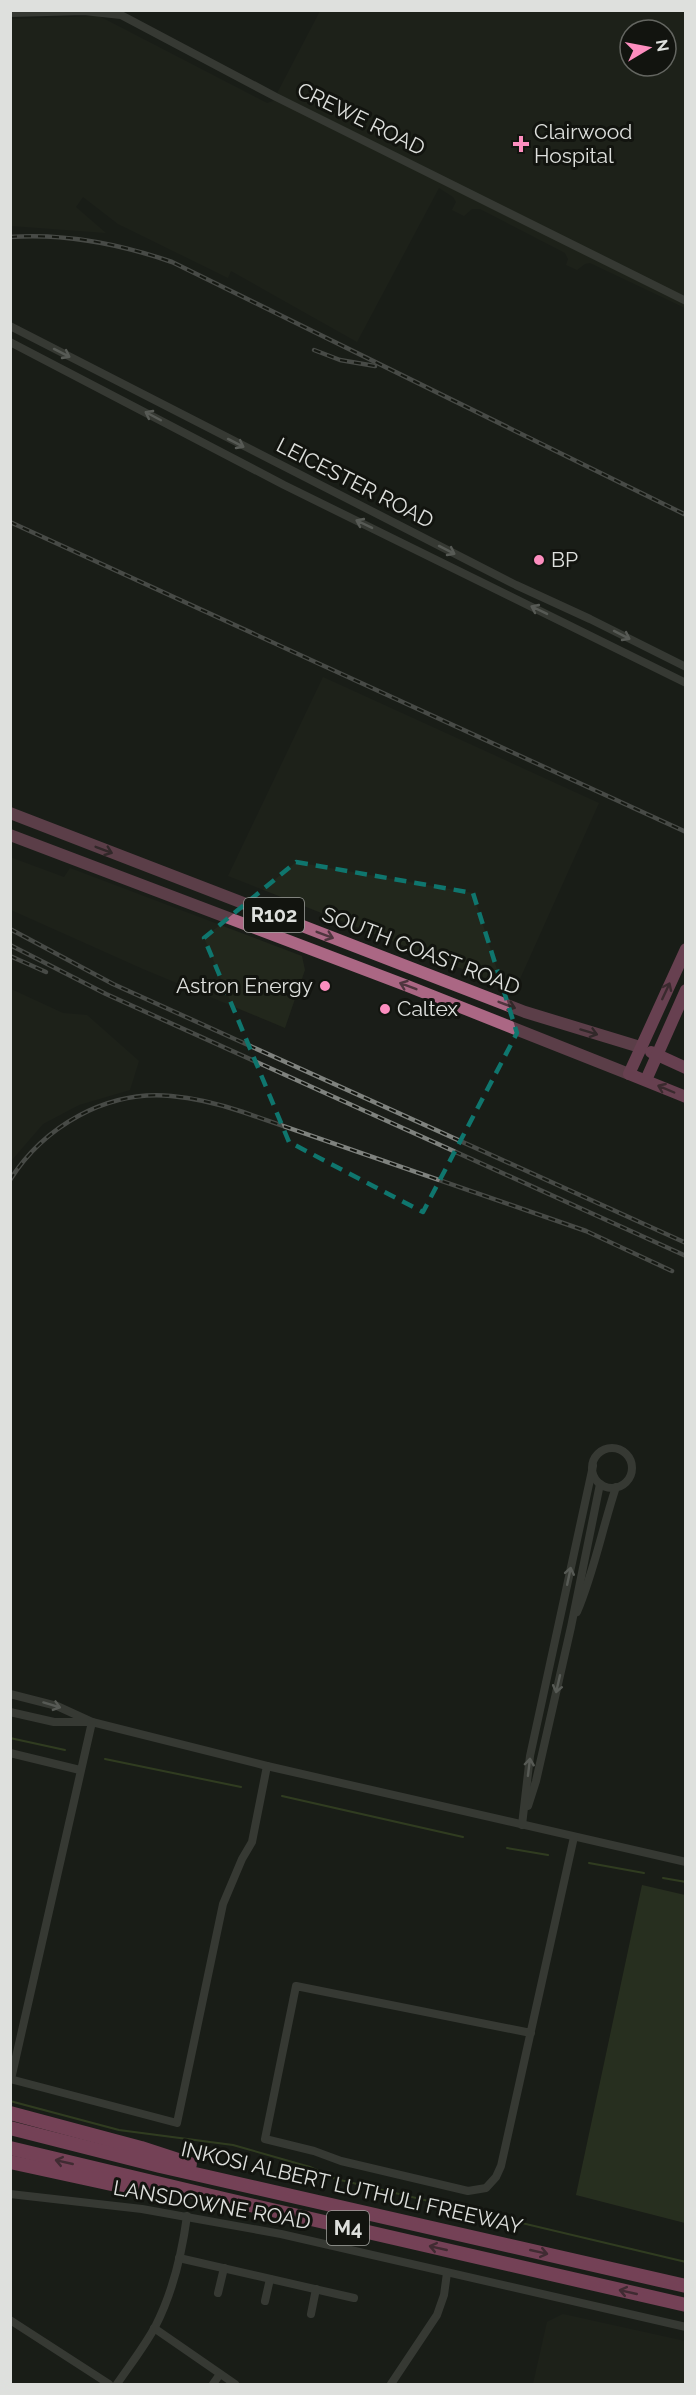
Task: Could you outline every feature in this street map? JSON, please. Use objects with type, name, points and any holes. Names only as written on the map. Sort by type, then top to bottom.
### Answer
[{"type":"highway","points":[[629,1074],[686,949]]},
{"type":"highway","points":[[646,1080],[686,990]]},
{"type":"highway","name":"SOUTH COAST ROAD","points":[[640,1047],[686,1068]]},
{"type":"highway","name":"SOUTH COAST ROAD","points":[[629,1074],[686,1097]]},
{"type":"highway","points":[[10,2113],[141,2148],[265,2189]]},
{"type":"highway","name":"INKOSI ALBERT LUTHULI FREEWAY","points":[[10,2128],[160,2166],[686,2286]]},
{"type":"highway","name":"INKOSI ALBERT LUTHULI FREEWAY","points":[[10,2148],[686,2305]]},
{"type":"highway","points":[[10,2162],[116,2185],[224,2199]]},
{"type":"main road","name":"SOUTH COAST ROAD","points":[[10,813],[392,961],[557,1022],[640,1047]]},
{"type":"main road","name":"SOUTH COAST ROAD","points":[[10,835],[383,976],[629,1074]]},
{"type":"main road","points":[[74,859],[82,841]]},
{"type":"main road","points":[[180,899],[185,881]]},
{"type":"main road","points":[[219,914],[225,896]]},
{"type":"main road","points":[[285,939],[291,922]]},
{"type":"main road","points":[[383,976],[392,961]]},
{"type":"main road","points":[[550,1042],[557,1022]]},
{"type":"street","name":"CREWE ROAD","points":[[10,13],[84,11],[121,15],[276,97],[686,301]]},
{"type":"street","name":"LEICESTER ROAD","points":[[10,326],[516,585],[686,667]]},
{"type":"street","name":"LEICESTER ROAD","points":[[10,342],[284,485],[686,683]]},
{"type":"street","points":[[88,382],[95,370]]},
{"type":"street","points":[[522,1825],[530,1756],[593,1466],[598,1455],[609,1449],[622,1451],[627,1455],[632,1467],[624,1484],[605,1487],[600,1484],[593,1473],[593,1466]]},
{"type":"street","points":[[522,1825],[536,1781],[600,1484]]},
{"type":"street","points":[[571,1627],[589,1582],[616,1487]]},
{"type":"street","points":[[10,1694],[57,1706],[92,1722],[267,1766],[686,1862]]},
{"type":"street","points":[[10,1712],[54,1722],[92,1722]]},
{"type":"street","points":[[92,1722],[11,2079],[177,2123],[223,1904],[242,1858],[252,1842],[267,1766]]},
{"type":"street","points":[[10,1753],[80,1770]]},
{"type":"street","points":[[531,2032],[296,1986],[265,2139],[314,2151],[341,2161],[444,2186],[478,2191],[486,2188],[496,2177],[501,2166],[531,2032],[574,1837]]},
{"type":"street","name":"LANSDOWNE ROAD","points":[[10,2194],[187,2216],[281,2234],[686,2327]]},
{"type":"street","points":[[117,2385],[162,2312],[179,2258],[187,2216]]},
{"type":"street","points":[[179,2258],[354,2298]]},
{"type":"street","points":[[218,2293],[224,2268]]},
{"type":"street","points":[[391,2385],[437,2315],[443,2301],[447,2273]]},
{"type":"street","points":[[265,2301],[270,2279]]},
{"type":"street","points":[[311,2314],[316,2289]]},
{"type":"street","points":[[10,2320],[109,2385]]},
{"type":"street","points":[[154,2328],[235,2385]]},
{"type":"street","points":[[213,2385],[220,2374]]},
{"type":"highlighted area","points":[[296,862],[473,893],[517,1033],[423,1212],[289,1142],[204,938]]},
{"type":"shaded area","points":[[320,11],[685,11],[685,308],[590,263],[577,270],[566,265],[568,259],[565,253],[480,209],[472,209],[464,216],[452,210],[456,202],[453,197],[439,188],[357,342],[231,271],[228,278],[118,224],[83,197],[76,207],[106,233],[11,226],[10,19],[99,16],[267,103],[273,101]]},
{"type":"shaded area","points":[[323,677],[599,803],[515,990],[228,876]]},
{"type":"shaded area","points":[[10,857],[64,877],[70,868],[302,956],[305,970],[285,1028],[143,969],[11,910]]},
{"type":"shaded area","points":[[11,989],[63,1013],[87,1015],[139,1061],[130,1090],[79,1105],[43,1124],[11,1161]]},
{"type":"shaded area","points":[[563,2314],[685,2341],[685,2384],[533,2384],[547,2322]]},
{"type":"green space","points":[[642,1885],[685,1895],[685,2223],[576,2195]]},
{"type":"waterway","points":[[10,1738],[65,1750]]},
{"type":"waterway","points":[[105,1759],[241,1787]]},
{"type":"waterway","points":[[282,1796],[463,1837]]},
{"type":"waterway","points":[[507,1848],[548,1855]]},
{"type":"waterway","points":[[589,1863],[644,1873]]},
{"type":"waterway","points":[[663,1878],[686,1882]]},
{"type":"waterway","points":[[10,2101],[119,2130],[233,2145],[310,2167],[336,2179],[686,2262]]},
{"type":"railway","points":[[10,237],[73,238],[93,241],[172,262],[686,515]]},
{"type":"railway","points":[[314,350],[340,360],[375,366]]},
{"type":"railway","points":[[10,522],[686,832]]},
{"type":"railway","points":[[10,929],[113,984],[686,1243]]},
{"type":"railway","points":[[10,945],[106,994],[686,1256]]},
{"type":"railway","points":[[10,956],[46,972]]},
{"type":"railway","points":[[10,1180],[40,1143],[79,1116],[124,1099],[147,1096],[180,1097],[243,1112],[586,1231],[672,1271]]},
{"type":"place","name":"Clairwood Hospital","points":[[521,144]]},
{"type":"place","name":"BP","points":[[539,560]]},
{"type":"place","name":"Astron Energy","points":[[325,986]]},
{"type":"place","name":"Caltex","points":[[385,1009]]}]
